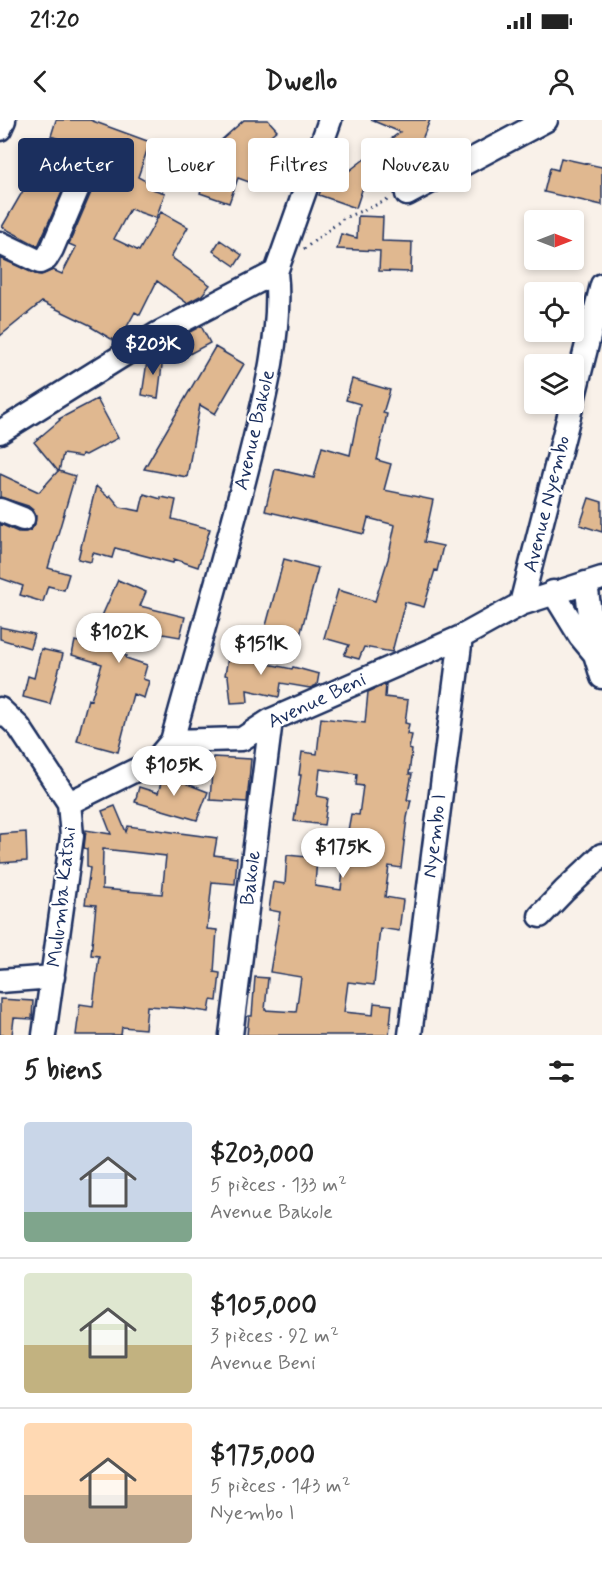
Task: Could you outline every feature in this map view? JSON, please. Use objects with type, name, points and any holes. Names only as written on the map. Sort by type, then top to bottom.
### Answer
[{"type":"street","name":"Avenue Bakole","points":[[172,741],[257,428],[277,326],[276,272],[330,120]]},
{"type":"street","points":[[407,194],[546,120]]},
{"type":"street","points":[[0,243],[40,262],[46,259],[76,192]]},
{"type":"street","points":[[0,432],[157,334],[276,272]]},
{"type":"street","name":"Avenue Nyembo","points":[[584,355],[602,285]]},
{"type":"street","name":"Avenue Nyembo","points":[[521,604],[569,414]]},
{"type":"street","points":[[0,510],[23,519]]},
{"type":"street","points":[[594,580],[595,654],[602,677]]},
{"type":"street","name":"Avenue Beni","points":[[172,741],[242,739],[271,720],[461,637],[521,604],[594,580]]},
{"type":"street","points":[[554,592],[580,636],[595,654]]},
{"type":"street","name":"Nyembo I","points":[[410,1035],[461,637]]},
{"type":"street","name":"Mulumba Katshi","points":[[0,709],[19,727],[69,803],[72,836],[44,1035]]},
{"type":"street","name":"Bakole","points":[[231,1035],[271,720]]},
{"type":"street","points":[[69,803],[156,760],[172,741]]},
{"type":"street","points":[[540,916],[602,855]]},
{"type":"street","points":[[0,981],[53,977]]},
{"type":"path","points":[[300,253],[344,218],[374,204],[407,194]]},
{"type":"building","points":[[56,120],[90,120],[146,141],[146,154],[138,177],[146,181],[146,192],[165,193],[156,218],[130,209],[114,239],[139,251],[161,212],[188,227],[171,257],[210,285],[202,295],[187,303],[157,281],[140,315],[135,312],[118,343],[92,326],[42,302],[0,336],[0,258],[35,274],[41,275],[53,270],[62,274],[76,247],[69,244],[91,192],[134,192],[134,138],[56,138],[51,136]]},
{"type":"building","points":[[244,120],[268,120],[277,130],[267,138],[248,138],[248,182],[238,178],[236,184],[236,138],[224,138]]},
{"type":"building","points":[[371,120],[430,120],[423,138],[392,138],[400,132]]},
{"type":"building","points":[[561,158],[602,167],[602,205],[544,192],[550,168],[558,170]]},
{"type":"building","points":[[361,162],[361,192],[356,208],[319,195],[320,192],[349,192],[349,171]]},
{"type":"building","points":[[22,192],[62,192],[38,246],[2,227]]},
{"type":"building","points":[[200,192],[233,192],[229,203]]},
{"type":"building","points":[[358,216],[383,217],[382,241],[412,242],[411,272],[379,271],[380,251],[337,249],[341,234],[357,238]]},
{"type":"building","points":[[220,240],[242,255],[235,266],[213,251]]},
{"type":"building","points":[[201,326],[210,343],[180,359],[171,342]]},
{"type":"building","points":[[215,347],[244,364],[215,414],[200,405],[187,477],[144,469]]},
{"type":"building","points":[[148,355],[163,357],[158,398],[142,395]]},
{"type":"building","points":[[352,379],[390,390],[383,413],[387,414],[377,460],[391,464],[384,490],[433,500],[424,542],[443,546],[424,607],[405,602],[392,652],[364,647],[359,659],[344,655],[349,645],[324,638],[338,590],[375,601],[388,559],[395,525],[368,518],[364,534],[265,511],[275,469],[314,478],[322,447],[350,455],[360,404],[346,400]]},
{"type":"building","points":[[97,399],[118,438],[86,455],[82,454],[81,457],[63,454],[59,471],[75,476],[48,568],[69,574],[64,590],[48,586],[43,602],[20,595],[23,586],[0,578],[0,524],[18,532],[26,532],[31,530],[35,524],[36,516],[28,506],[0,497],[0,474],[39,492],[58,471],[34,442],[59,419]]},
{"type":"building","points":[[96,486],[108,497],[110,495],[120,507],[140,511],[144,494],[176,500],[172,519],[210,529],[198,567],[174,559],[173,563],[115,548],[112,558],[93,553],[91,562],[78,559]]},
{"type":"building","points":[[589,498],[602,502],[602,532],[580,525]]},
{"type":"building","points":[[284,559],[318,568],[298,643],[264,633]]},
{"type":"building","points":[[118,580],[146,592],[140,606],[185,617],[180,637],[151,632],[132,625],[119,654],[147,665],[143,679],[149,681],[144,698],[133,694],[118,752],[77,741],[88,699],[91,700],[102,664],[72,655],[75,641],[89,645]]},
{"type":"building","points":[[0,627],[34,634],[30,648],[0,639]]},
{"type":"building","points":[[230,646],[255,651],[253,661],[292,669],[293,667],[319,674],[317,685],[310,688],[281,683],[279,697],[247,690],[248,702],[231,703],[228,676],[225,675]]},
{"type":"building","points":[[41,649],[63,654],[50,704],[23,697],[28,676],[34,678]]},
{"type":"building","points":[[386,684],[385,697],[408,700],[405,723],[409,724],[407,734],[412,735],[409,749],[412,750],[409,774],[412,774],[407,800],[411,800],[401,868],[389,866],[385,897],[403,900],[399,931],[380,928],[374,985],[348,982],[344,1012],[373,1015],[374,1003],[392,1005],[389,1035],[247,1035],[249,1016],[252,1016],[255,977],[268,978],[265,1010],[296,1012],[301,977],[270,972],[280,912],[269,910],[273,882],[285,884],[287,855],[317,858],[315,886],[341,890],[351,814],[359,815],[363,786],[356,785],[357,774],[320,769],[317,796],[328,798],[324,825],[294,821],[302,752],[317,754],[321,718],[365,723],[368,692]]},
{"type":"building","points":[[213,757],[251,759],[247,802],[210,800]]},
{"type":"building","points":[[165,770],[178,774],[177,780],[208,792],[197,820],[135,802],[139,787],[158,793]]},
{"type":"building","points":[[115,806],[126,832],[128,826],[217,838],[214,855],[237,858],[235,884],[212,882],[207,929],[217,930],[214,972],[220,973],[217,1001],[211,1000],[209,1012],[147,1006],[145,1029],[122,1027],[121,1035],[76,1035],[80,1004],[93,1006],[99,956],[91,955],[96,905],[85,904],[90,868],[87,867],[87,849],[84,848],[86,830],[111,834],[102,811]],"holes":[[[103,849],[166,856],[162,894],[102,889]]]},
{"type":"building","points":[[26,832],[27,861],[0,863],[0,834]]},
{"type":"building","points":[[0,999],[33,1001],[32,1019],[14,1018],[12,1035],[0,1035]]}]
